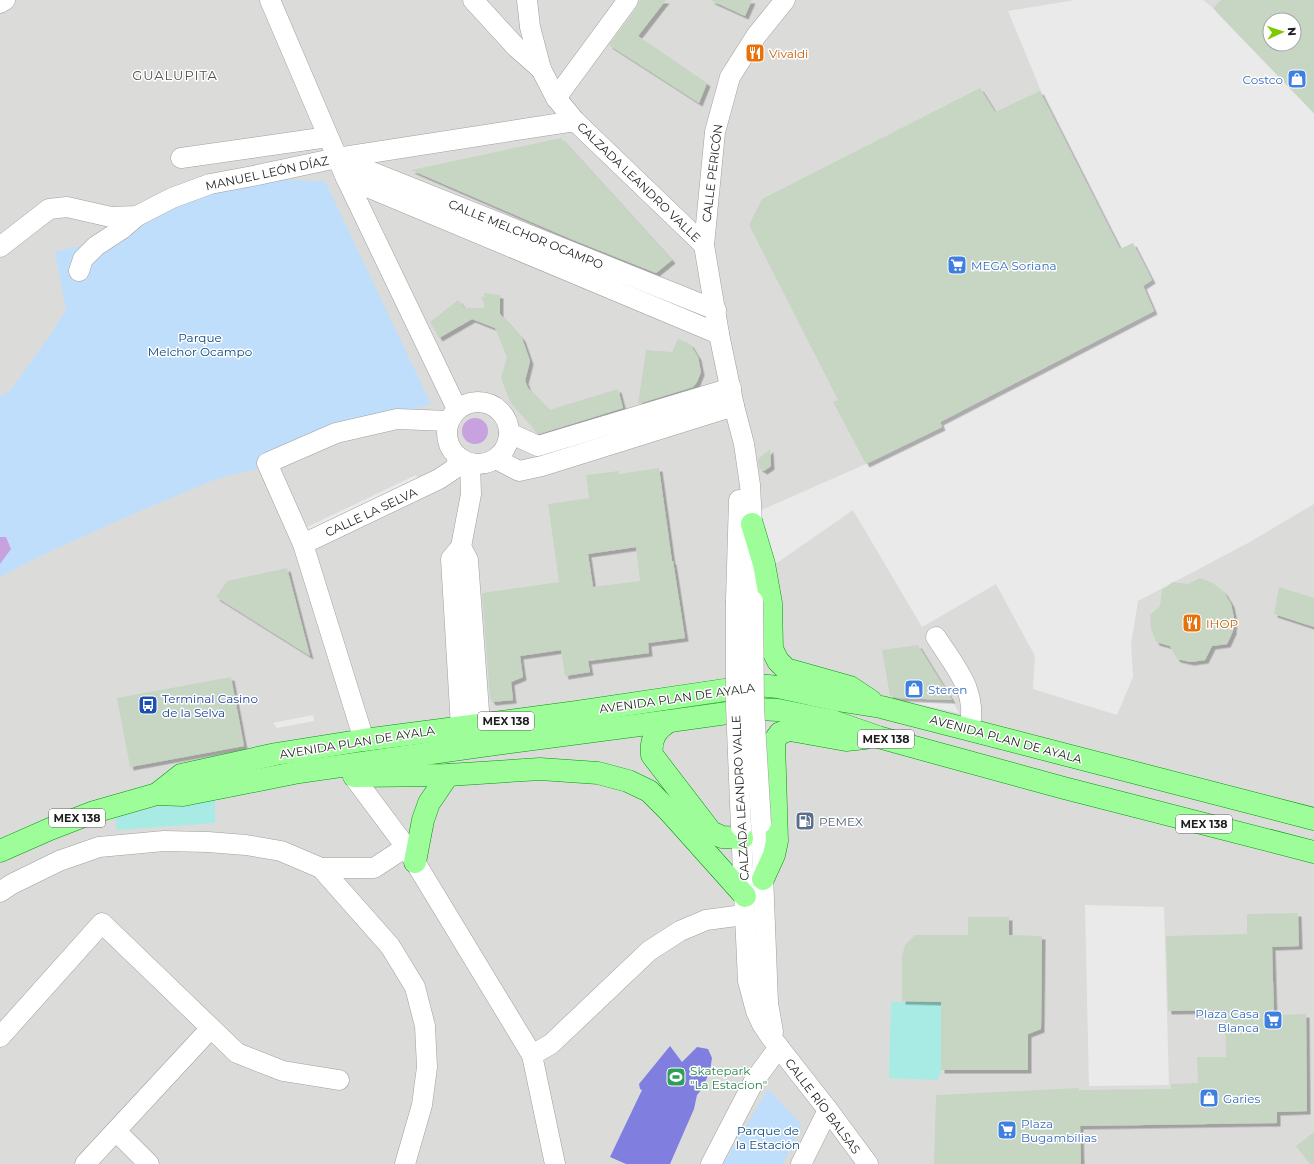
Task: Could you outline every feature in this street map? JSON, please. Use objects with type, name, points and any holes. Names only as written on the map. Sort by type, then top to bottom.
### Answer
[{"type":"main road","points":[[752,524],[757,535],[764,564],[771,603],[772,649],[778,661],[786,669],[850,687],[881,707]]},
{"type":"main road","name":"AVENIDA PLAN DE AYALA","points":[[157,794],[181,775],[276,754],[364,740],[592,710],[758,685],[778,686],[837,700],[881,707],[1314,819]]},
{"type":"main road","name":"AVENIDA PLAN DE AYALA","points":[[0,851],[94,812],[157,794],[183,795],[299,772],[756,709],[778,710],[832,721],[878,737],[1072,790],[1314,852]]},
{"type":"main road","points":[[670,722],[657,731],[653,737],[651,749],[652,755],[711,832],[722,837],[742,833]]},
{"type":"main road","points":[[763,878],[774,855],[777,842],[774,741],[780,733],[790,730],[846,740],[911,734],[950,738],[965,734],[969,729]]},
{"type":"main road","points":[[537,770],[580,733]]},
{"type":"main road","points":[[488,745],[537,770]]},
{"type":"main road","points":[[299,772],[353,776],[448,775],[537,770],[598,773],[628,781],[649,791],[669,811],[745,907]]},
{"type":"main road","points":[[411,854],[429,803],[448,775]]},
{"type":"street","points":[[0,3],[4,0]]},
{"type":"street","points":[[270,0],[337,158],[453,415]]},
{"type":"street","points":[[473,0],[516,46],[541,69]]},
{"type":"street","name":"CALZADA LEANDRO VALLE","points":[[527,0],[530,26],[541,69],[556,98],[575,121],[704,245],[719,334],[732,397],[744,444],[750,485],[752,524],[744,600],[736,705],[748,981],[751,996],[762,1024],[779,1047]]},
{"type":"street","points":[[556,98],[628,0]]},
{"type":"street","name":"CALLE PERICÓN","points":[[704,245],[715,132],[730,77],[756,36],[785,0]]},
{"type":"street","points":[[337,158],[575,121]]},
{"type":"street","points":[[181,158],[328,137]]},
{"type":"street","name":"MANUEL LEÓN DÍAZ","points":[[0,247],[49,209],[67,207],[111,217],[137,216],[172,198],[210,184],[337,158]]},
{"type":"street","name":"CALLE MELCHOR OCAMPO","points":[[337,158],[716,310]]},
{"type":"street","name":"CALLE MELCHOR OCAMPO","points":[[346,178],[719,334]]},
{"type":"street","points":[[79,271],[83,259],[96,246],[122,229],[137,216]]},
{"type":"street","points":[[509,433],[538,446],[732,397]]},
{"type":"street","points":[[496,458],[519,471],[732,397]]},
{"type":"street","points":[[460,455],[481,464],[488,463],[503,451],[509,433],[507,423],[502,413],[495,406],[486,402],[475,401],[465,404],[453,415],[446,435],[460,455],[471,494],[461,547],[468,560],[470,726]]},
{"type":"street","points":[[364,740],[303,544],[267,464],[336,433],[397,419],[453,415]]},
{"type":"street","name":"CALZADA LEANDRO VALLE","points":[[744,444],[740,489],[744,600],[754,707],[761,823],[768,1003],[771,1026],[779,1047]]},
{"type":"street","name":"CALLE LA SELVA","points":[[303,544],[439,479],[454,469],[460,455]]},
{"type":"street","points":[[936,637],[965,682],[969,693],[972,704],[972,717],[969,729]]},
{"type":"street","points":[[353,776],[411,854],[532,1055],[555,1164]]},
{"type":"street","points":[[0,892],[12,884],[59,861],[99,847],[164,841],[246,845],[281,851],[321,868],[374,868],[411,854]]},
{"type":"street","points":[[321,868],[352,901],[390,946],[415,987],[425,1026],[428,1067],[422,1105],[405,1164]]},
{"type":"street","points":[[532,1055],[551,1044],[649,951],[680,931],[706,920],[736,916],[745,907]]},
{"type":"street","points":[[0,1037],[102,923],[237,1053],[284,1071],[339,1080]]},
{"type":"street","points":[[85,1164],[211,1028]]},
{"type":"street","points":[[710,1164],[754,1081],[779,1047]]},
{"type":"street","name":"CALLE RÍO BALSAS","points":[[779,1047],[868,1164]]},
{"type":"street","points":[[801,1164],[828,1110]]},
{"type":"street","points":[[116,1131],[149,1164]]},
{"type":"shaded area","points":[[0,0],[1314,0],[1314,1164],[0,1164]]},
{"type":"shaded area","points":[[1075,0],[1203,0],[1213,8],[1314,113],[1314,504],[1248,543],[1138,601],[1131,644],[1133,677],[1117,715],[1033,689],[1035,656],[996,584],[922,627],[853,510],[758,576],[757,512],[866,464],[942,427],[940,422],[1152,280],[1136,253],[1133,243],[1120,249],[1046,103],[1008,11]]},
{"type":"shaded area","points":[[475,418],[484,422],[488,431],[484,440],[475,444],[466,440],[462,431],[466,422]]},
{"type":"shaded area","points":[[416,475],[420,483],[305,538],[301,530]]},
{"type":"shaded area","points":[[0,537],[6,537],[11,549],[0,564]]},
{"type":"shaded area","points":[[890,698],[952,700],[959,713]]},
{"type":"shaded area","points":[[313,715],[314,721],[277,728],[273,723]]},
{"type":"shaded area","points":[[215,791],[215,823],[117,830],[115,818]]},
{"type":"shaded area","points":[[1085,905],[1164,907],[1169,1085],[1089,1086]]},
{"type":"shaded area","points":[[891,1002],[941,1002],[941,1070],[938,1080],[889,1078]]},
{"type":"shaded area","points":[[670,1046],[682,1062],[697,1047],[708,1049],[712,1058],[710,1071],[702,1089],[697,1095],[694,1109],[670,1164],[626,1164],[610,1157],[642,1090],[640,1089],[639,1084]]},
{"type":"green space","name":"Parque Melchor Ocampo","points":[[281,180],[325,181],[431,404],[383,418],[263,467],[216,479],[119,520],[36,558],[0,577],[0,396],[10,391],[51,334],[66,309],[55,252],[114,238],[164,208],[222,189]]},
{"type":"green space","name":"Parque de la Estación","points":[[768,1089],[802,1125],[783,1164],[723,1164]]},
{"type":"building","points":[[640,0],[666,0],[638,36],[707,83],[699,103],[609,45],[637,7]]},
{"type":"building","points":[[710,0],[752,0],[745,16]]},
{"type":"building","name":"Costco","points":[[1221,0],[1314,0],[1314,113],[1213,8]]},
{"type":"building","name":"MEGA Soriana","points":[[980,88],[995,112],[1040,91],[1120,249],[1133,243],[1152,280],[1143,286],[1154,311],[940,422],[942,427],[866,464],[833,402],[838,400],[749,225],[762,199]]},
{"type":"building","points":[[561,138],[672,260],[656,273],[571,239],[411,170]]},
{"type":"building","points":[[484,293],[500,295],[500,314],[522,338],[530,361],[525,381],[528,388],[549,410],[618,389],[623,408],[539,434],[536,433],[531,425],[510,402],[501,378],[507,357],[495,328],[472,319],[439,338],[430,322],[458,300],[464,308],[484,308],[484,303],[481,297],[484,297]]},
{"type":"building","points":[[678,339],[690,344],[698,357],[701,372],[697,382],[693,387],[638,404],[646,350],[672,352]]},
{"type":"building","points":[[770,449],[771,466],[764,471],[759,468],[758,459]]},
{"type":"building","points":[[659,468],[672,561],[685,638],[648,643],[649,653],[588,661],[590,672],[565,676],[561,650],[520,656],[523,677],[511,682],[513,700],[492,702],[490,698],[482,593],[559,582],[548,504],[589,498],[586,475],[619,471],[619,474]],"holes":[[[636,547],[640,581],[593,587],[588,554]]]},
{"type":"building","points":[[287,568],[310,656],[216,597],[227,581]]},
{"type":"building","name":"IHOP","points":[[1200,578],[1213,583],[1224,592],[1231,604],[1234,618],[1233,631],[1227,644],[1212,646],[1205,660],[1191,662],[1177,659],[1170,646],[1156,642],[1151,629],[1150,615],[1160,606],[1162,590],[1173,582],[1188,584]]},
{"type":"building","points":[[1279,587],[1314,598],[1314,627],[1274,614]]},
{"type":"building","points":[[918,645],[952,700],[898,698],[890,696],[882,650]]},
{"type":"building","points":[[231,677],[244,746],[130,767],[117,698]]},
{"type":"building","points":[[1298,913],[1299,946],[1272,947],[1274,1015],[1306,1014],[1307,1111],[1277,1112],[1277,1123],[1080,1126],[1081,1164],[934,1164],[936,1095],[1079,1088],[1079,1090],[1171,1089],[1171,1084],[1198,1083],[1197,1057],[1226,1057],[1225,1010],[1168,1011],[1166,936],[1247,934],[1247,914]]},
{"type":"building","points":[[968,917],[1009,917],[1009,935],[1042,936],[1041,1029],[1028,1034],[1028,1070],[941,1070],[941,1002],[902,1001],[902,956],[905,945],[915,935],[968,935]]},
{"type":"building","points":[[1314,1132],[1314,1164],[1310,1164],[1296,1146]]},
{"type":"place","name":"Vivaldi","points":[[755,53]]},
{"type":"place","name":"Costco","points":[[1297,79]]},
{"type":"place","name":"MEGA Soriana","points":[[957,265]]},
{"type":"place","name":"IHOP","points":[[1192,623]]},
{"type":"place","name":"Steren","points":[[914,689]]},
{"type":"place","name":"Terminal Casino de la Selva","points":[[148,705]]},
{"type":"place","name":"PEMEX","points":[[805,821]]},
{"type":"place","name":"Plaza Casa Blanca","points":[[1273,1020]]},
{"type":"place","name":"Skatepark \"La Estacion\"","points":[[676,1077]]},
{"type":"place","name":"Garies","points":[[1209,1098]]},
{"type":"place","name":"Plaza Bugambilias","points":[[1007,1130]]},
{"type":"district","name":"GUALUPITA","points":[[175,75]]}]
